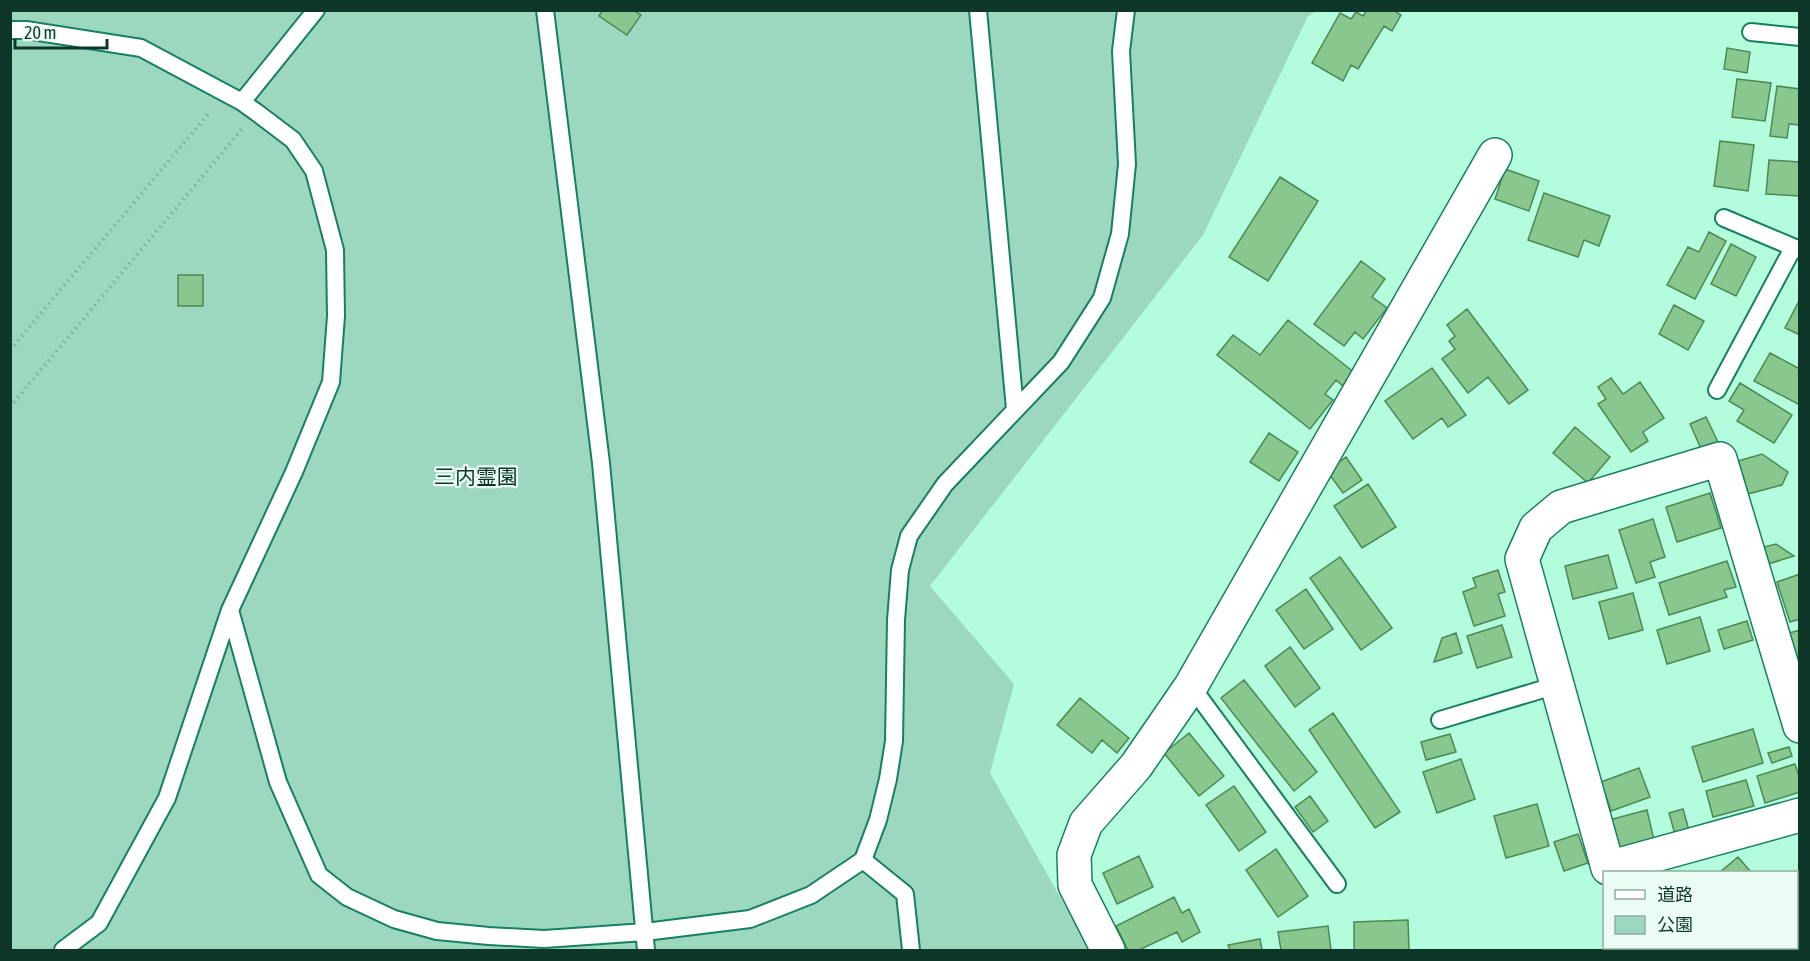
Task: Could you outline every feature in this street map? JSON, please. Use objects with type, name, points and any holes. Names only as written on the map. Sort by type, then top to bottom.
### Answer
[{"type":"street","points":[[1108,951],[1075,885],[1074,855],[1086,823],[1136,766],[1191,686],[1495,155]]},
{"type":"street","points":[[1800,726],[1720,459],[1561,507],[1536,528],[1522,559],[1608,868],[1800,815]]},
{"type":"lane","points":[[242,102],[316,10]]},
{"type":"lane","points":[[545,10],[601,464],[646,951]]},
{"type":"lane","points":[[978,10],[1015,409]]},
{"type":"lane","points":[[230,610],[278,782],[319,875],[347,897],[394,919],[437,931],[544,939],[645,932],[750,919],[811,895],[862,860],[878,820],[894,741],[896,620],[900,570],[909,536],[945,484],[1060,362],[1102,298],[1120,234],[1127,164],[1121,51],[1126,10]]},
{"type":"lane","points":[[10,30],[26,30],[141,48],[242,102],[293,140],[314,171],[335,250],[336,316],[331,382],[294,472],[230,610],[167,798],[99,923],[63,951]]},
{"type":"lane","points":[[1751,32],[1800,37]]},
{"type":"lane","points":[[1717,390],[1796,249],[1724,218]]},
{"type":"lane","points":[[1440,720],[1557,685]]},
{"type":"lane","points":[[1191,686],[1337,884]]},
{"type":"lane","points":[[862,860],[905,894],[912,951]]},
{"type":"path","points":[[10,350],[226,93]]},
{"type":"path","points":[[10,407],[256,112]]},
{"type":"green space","name":"三内霊園","points":[[10,11],[1317,11],[1308,16],[1203,235],[930,586],[1014,684],[990,773],[1090,950],[11,950]]},
{"type":"building","points":[[603,10],[633,10],[641,15],[627,35],[599,16]]},
{"type":"building","points":[[1367,10],[1393,10],[1401,15],[1392,31],[1384,26],[1358,69],[1351,65],[1343,81],[1312,63],[1340,13],[1351,19],[1356,12],[1363,16]]},
{"type":"building","points":[[1727,48],[1750,52],[1747,73],[1724,69]]},
{"type":"building","points":[[1737,79],[1771,83],[1765,121],[1732,117]]},
{"type":"building","points":[[1777,86],[1800,89],[1800,125],[1789,124],[1787,138],[1770,136]]},
{"type":"building","points":[[1720,141],[1754,145],[1748,191],[1714,186]]},
{"type":"building","points":[[1769,160],[1800,162],[1800,196],[1766,194]]},
{"type":"building","points":[[1505,169],[1539,181],[1529,211],[1495,199]]},
{"type":"building","points":[[1280,177],[1318,201],[1268,281],[1229,257]]},
{"type":"building","points":[[1544,193],[1610,216],[1599,246],[1584,240],[1578,257],[1528,240]]},
{"type":"building","points":[[1709,232],[1726,241],[1695,299],[1667,285],[1688,247],[1699,252]]},
{"type":"building","points":[[1731,244],[1756,257],[1736,296],[1711,284]]},
{"type":"building","points":[[1361,261],[1385,279],[1372,297],[1387,308],[1363,339],[1355,332],[1344,346],[1314,324]]},
{"type":"building","points":[[178,275],[203,275],[203,306],[178,306]]},
{"type":"building","points":[[1800,299],[1800,335],[1785,328]]},
{"type":"building","points":[[1674,305],[1704,321],[1688,350],[1659,334]]},
{"type":"building","points":[[1467,309],[1528,390],[1509,404],[1488,377],[1468,393],[1442,359],[1455,349],[1449,341],[1455,336],[1447,325]]},
{"type":"building","points":[[1288,320],[1355,373],[1344,387],[1336,380],[1325,394],[1333,400],[1310,429],[1217,355],[1233,335],[1260,355]]},
{"type":"building","points":[[1770,353],[1800,369],[1800,405],[1754,381]]},
{"type":"building","points":[[1432,368],[1466,415],[1448,427],[1442,418],[1413,439],[1385,401]]},
{"type":"building","points":[[1611,378],[1623,394],[1640,382],[1664,418],[1643,432],[1648,441],[1631,452],[1598,404],[1606,399],[1598,387]]},
{"type":"building","points":[[1740,383],[1792,415],[1774,443],[1737,421],[1744,410],[1729,401]]},
{"type":"building","points":[[1706,417],[1719,444],[1702,451],[1690,424]]},
{"type":"building","points":[[1575,427],[1610,457],[1588,483],[1553,453]]},
{"type":"building","points":[[1269,433],[1298,452],[1279,481],[1250,462]]},
{"type":"building","points":[[1762,454],[1788,472],[1782,485],[1748,494],[1738,461]]},
{"type":"building","points":[[1346,457],[1362,480],[1343,493],[1327,471]]},
{"type":"building","points":[[1368,484],[1396,527],[1362,548],[1334,506]]},
{"type":"building","points":[[1710,493],[1721,528],[1677,542],[1666,507]]},
{"type":"building","points":[[1653,519],[1665,557],[1650,562],[1655,577],[1636,583],[1619,530]]},
{"type":"building","points":[[1776,544],[1794,556],[1765,565],[1760,548]]},
{"type":"building","points":[[1608,555],[1617,588],[1573,599],[1565,566]]},
{"type":"building","points":[[1340,557],[1392,628],[1361,650],[1310,578]]},
{"type":"building","points":[[1727,561],[1736,587],[1724,590],[1727,597],[1669,615],[1659,583]]},
{"type":"building","points":[[1498,570],[1505,592],[1498,594],[1505,616],[1474,626],[1463,592],[1476,587],[1473,578]]},
{"type":"building","points":[[1800,574],[1800,619],[1790,622],[1777,582]]},
{"type":"building","points":[[1306,589],[1333,629],[1304,649],[1276,610]]},
{"type":"building","points":[[1633,593],[1643,630],[1609,639],[1599,602]]},
{"type":"building","points":[[1700,617],[1710,651],[1667,664],[1657,630]]},
{"type":"building","points":[[1747,621],[1753,640],[1724,649],[1718,630]]},
{"type":"building","points":[[1502,625],[1512,657],[1477,668],[1467,636]]},
{"type":"building","points":[[1800,630],[1800,659],[1797,660],[1789,633]]},
{"type":"building","points":[[1456,633],[1462,653],[1434,662],[1442,638]]},
{"type":"building","points":[[1290,647],[1320,688],[1295,707],[1265,666]]},
{"type":"building","points":[[1244,680],[1317,772],[1294,791],[1221,698]]},
{"type":"building","points":[[1080,698],[1129,738],[1117,753],[1102,740],[1092,753],[1057,725]]},
{"type":"building","points":[[1333,713],[1400,812],[1375,828],[1309,730]]},
{"type":"building","points":[[1753,729],[1763,763],[1703,782],[1692,747]]},
{"type":"building","points":[[1189,733],[1224,776],[1199,796],[1164,753]]},
{"type":"building","points":[[1450,734],[1456,752],[1426,760],[1421,742]]},
{"type":"building","points":[[1789,747],[1792,756],[1772,763],[1768,753]]},
{"type":"building","points":[[1461,759],[1475,799],[1437,813],[1423,772]]},
{"type":"building","points":[[1795,764],[1800,779],[1800,792],[1765,803],[1757,776]]},
{"type":"building","points":[[1639,768],[1650,797],[1611,811],[1601,782]]},
{"type":"building","points":[[1746,780],[1754,806],[1713,817],[1706,791]]},
{"type":"building","points":[[1234,786],[1266,832],[1239,851],[1206,805]]},
{"type":"building","points":[[1310,796],[1328,821],[1313,832],[1295,807]]},
{"type":"building","points":[[1537,804],[1549,846],[1506,858],[1494,816]]},
{"type":"building","points":[[1683,809],[1690,834],[1676,838],[1669,813]]},
{"type":"building","points":[[1647,810],[1654,840],[1617,850],[1609,820]]},
{"type":"building","points":[[1578,834],[1588,863],[1564,871],[1554,842]]},
{"type":"building","points":[[1276,849],[1308,896],[1278,917],[1246,870]]},
{"type":"building","points":[[1139,856],[1153,887],[1117,904],[1103,873]]},
{"type":"building","points":[[1738,857],[1750,871],[1721,871]]},
{"type":"building","points":[[1174,897],[1182,913],[1189,909],[1200,932],[1182,942],[1177,932],[1139,950],[1128,950],[1116,926]]},
{"type":"building","points":[[1408,920],[1409,950],[1354,950],[1354,922]]},
{"type":"building","points":[[1328,926],[1331,950],[1281,950],[1278,932]]},
{"type":"building","points":[[1260,939],[1262,950],[1230,950],[1228,945]]}]
